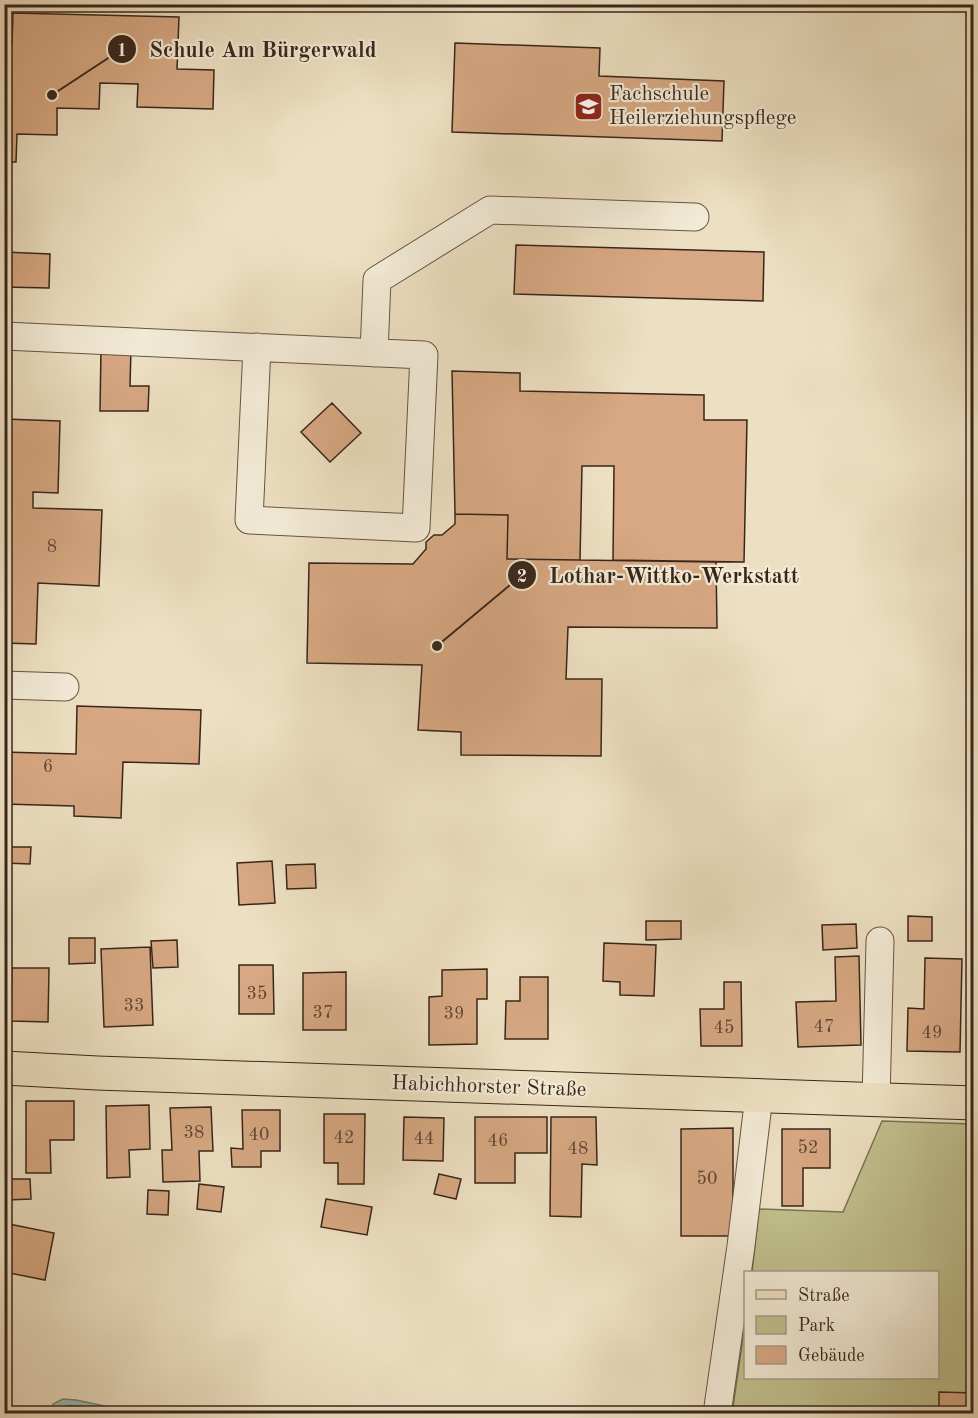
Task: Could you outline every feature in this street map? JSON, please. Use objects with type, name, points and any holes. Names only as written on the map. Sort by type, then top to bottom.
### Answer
[{"type":"main road","name":"Habichhorster Straße","points":[[4,1068],[974,1103]]},
{"type":"lane","points":[[374,353],[377,280],[490,210],[695,217]]},
{"type":"lane","points":[[4,336],[256,347],[424,355],[416,528],[249,520],[256,347]]},
{"type":"lane","points":[[4,685],[66,687]]},
{"type":"lane","points":[[876,1100],[880,940]]},
{"type":"lane","points":[[717,1413],[741,1246],[759,1096]]},
{"type":"green space","points":[[882,1121],[973,1124],[973,1413],[732,1414],[744,1331],[744,1379],[939,1379],[939,1271],[752,1271],[759,1209],[843,1212]]},
{"type":"water","points":[[63,1399],[138,1413],[51,1413],[53,1404]]},
{"type":"building","points":[[13,13],[179,17],[177,69],[214,70],[213,109],[137,107],[138,84],[100,83],[99,109],[57,108],[57,135],[17,134],[16,162],[4,162],[4,45],[12,45]]},
{"type":"building","name":"Fachschule Heilerziehungspflege","points":[[455,43],[600,48],[599,76],[724,81],[722,141],[452,132]]},
{"type":"building","points":[[516,245],[764,252],[763,301],[514,294]]},
{"type":"building","points":[[4,252],[50,254],[49,288],[4,287]]},
{"type":"building","points":[[101,348],[131,348],[130,386],[149,386],[148,411],[100,411]]},
{"type":"building","points":[[452,371],[520,373],[520,391],[704,395],[704,420],[747,420],[744,562],[613,560],[614,466],[582,466],[580,560],[507,559],[508,515],[455,514]]},
{"type":"building","points":[[332,403],[361,433],[330,462],[301,432]]},
{"type":"building","points":[[4,419],[60,421],[58,493],[33,492],[33,508],[102,510],[99,586],[38,583],[36,644],[4,643]]},
{"type":"building","points":[[455,514],[508,515],[507,559],[716,562],[717,628],[568,627],[566,679],[602,679],[601,756],[461,755],[461,732],[418,730],[422,665],[307,663],[309,563],[413,564],[426,549],[426,542],[434,535],[442,535],[455,524]]},
{"type":"building","points":[[77,706],[201,710],[199,764],[123,762],[121,818],[74,816],[74,806],[4,804],[4,752],[76,754]]},
{"type":"building","points":[[4,847],[31,847],[30,864],[4,863]]},
{"type":"building","points":[[272,861],[275,903],[239,905],[237,863]]},
{"type":"building","points":[[315,864],[316,888],[287,889],[286,865]]},
{"type":"building","points":[[908,916],[932,917],[932,941],[908,941]]},
{"type":"building","points":[[646,921],[681,921],[681,939],[646,940]]},
{"type":"building","points":[[856,924],[857,948],[823,950],[822,925]]},
{"type":"building","points":[[69,938],[95,938],[95,963],[69,964]]},
{"type":"building","points":[[177,940],[178,967],[153,968],[151,941]]},
{"type":"building","points":[[604,943],[656,945],[654,996],[620,995],[620,982],[603,981]]},
{"type":"building","points":[[150,947],[153,1025],[104,1027],[101,949]]},
{"type":"building","points":[[859,956],[861,1045],[798,1047],[796,1002],[836,1001],[835,957]]},
{"type":"building","points":[[925,958],[962,959],[960,1052],[907,1051],[908,1008],[924,1009]]},
{"type":"building","points":[[239,965],[273,965],[274,1014],[239,1014]]},
{"type":"building","points":[[12,968],[49,968],[48,1022],[11,1021]]},
{"type":"building","points":[[487,969],[487,999],[477,999],[477,1044],[429,1045],[429,997],[442,996],[442,970]]},
{"type":"building","points":[[346,972],[346,1030],[303,1030],[303,973]]},
{"type":"building","points":[[520,977],[548,977],[548,1039],[505,1039],[506,1001],[520,1001]]},
{"type":"building","points":[[724,982],[741,982],[742,1046],[701,1046],[700,1009],[724,1009]]},
{"type":"building","points":[[26,1101],[74,1101],[74,1140],[50,1140],[51,1173],[26,1173]]},
{"type":"building","points":[[149,1105],[150,1149],[129,1150],[130,1177],[107,1178],[106,1106]]},
{"type":"building","points":[[211,1107],[213,1151],[199,1151],[200,1181],[163,1182],[162,1150],[172,1150],[170,1108]]},
{"type":"building","points":[[242,1110],[280,1110],[280,1151],[261,1151],[261,1167],[232,1167],[231,1148],[243,1149]]},
{"type":"building","points":[[324,1114],[365,1114],[364,1184],[338,1184],[338,1163],[324,1163]]},
{"type":"building","points":[[404,1117],[444,1118],[443,1161],[403,1160]]},
{"type":"building","points":[[475,1117],[547,1117],[547,1153],[515,1153],[515,1183],[475,1183]]},
{"type":"building","points":[[551,1117],[596,1117],[597,1165],[582,1164],[581,1217],[550,1216]]},
{"type":"building","points":[[733,1128],[733,1236],[681,1236],[681,1129]]},
{"type":"building","points":[[782,1129],[830,1129],[830,1168],[803,1168],[803,1206],[782,1206]]},
{"type":"building","points":[[439,1174],[461,1179],[456,1199],[434,1194]]},
{"type":"building","points":[[6,1179],[30,1179],[31,1199],[7,1200]]},
{"type":"building","points":[[199,1184],[224,1187],[221,1212],[197,1209]]},
{"type":"building","points":[[148,1190],[169,1191],[168,1215],[147,1214]]},
{"type":"building","points":[[326,1199],[372,1207],[367,1235],[321,1227]]},
{"type":"building","points":[[4,1223],[54,1233],[45,1280],[4,1272]]},
{"type":"building","points":[[939,1392],[974,1393],[974,1414],[939,1414]]},
{"type":"place","name":"Schule Am Bürgerwald","points":[[52,95]]},
{"type":"place","name":"Fachschule Heilerziehungspflege","points":[[588,106]]},
{"type":"place","name":"Lothar-Wittko-Werkstatt","points":[[437,646]]}]
